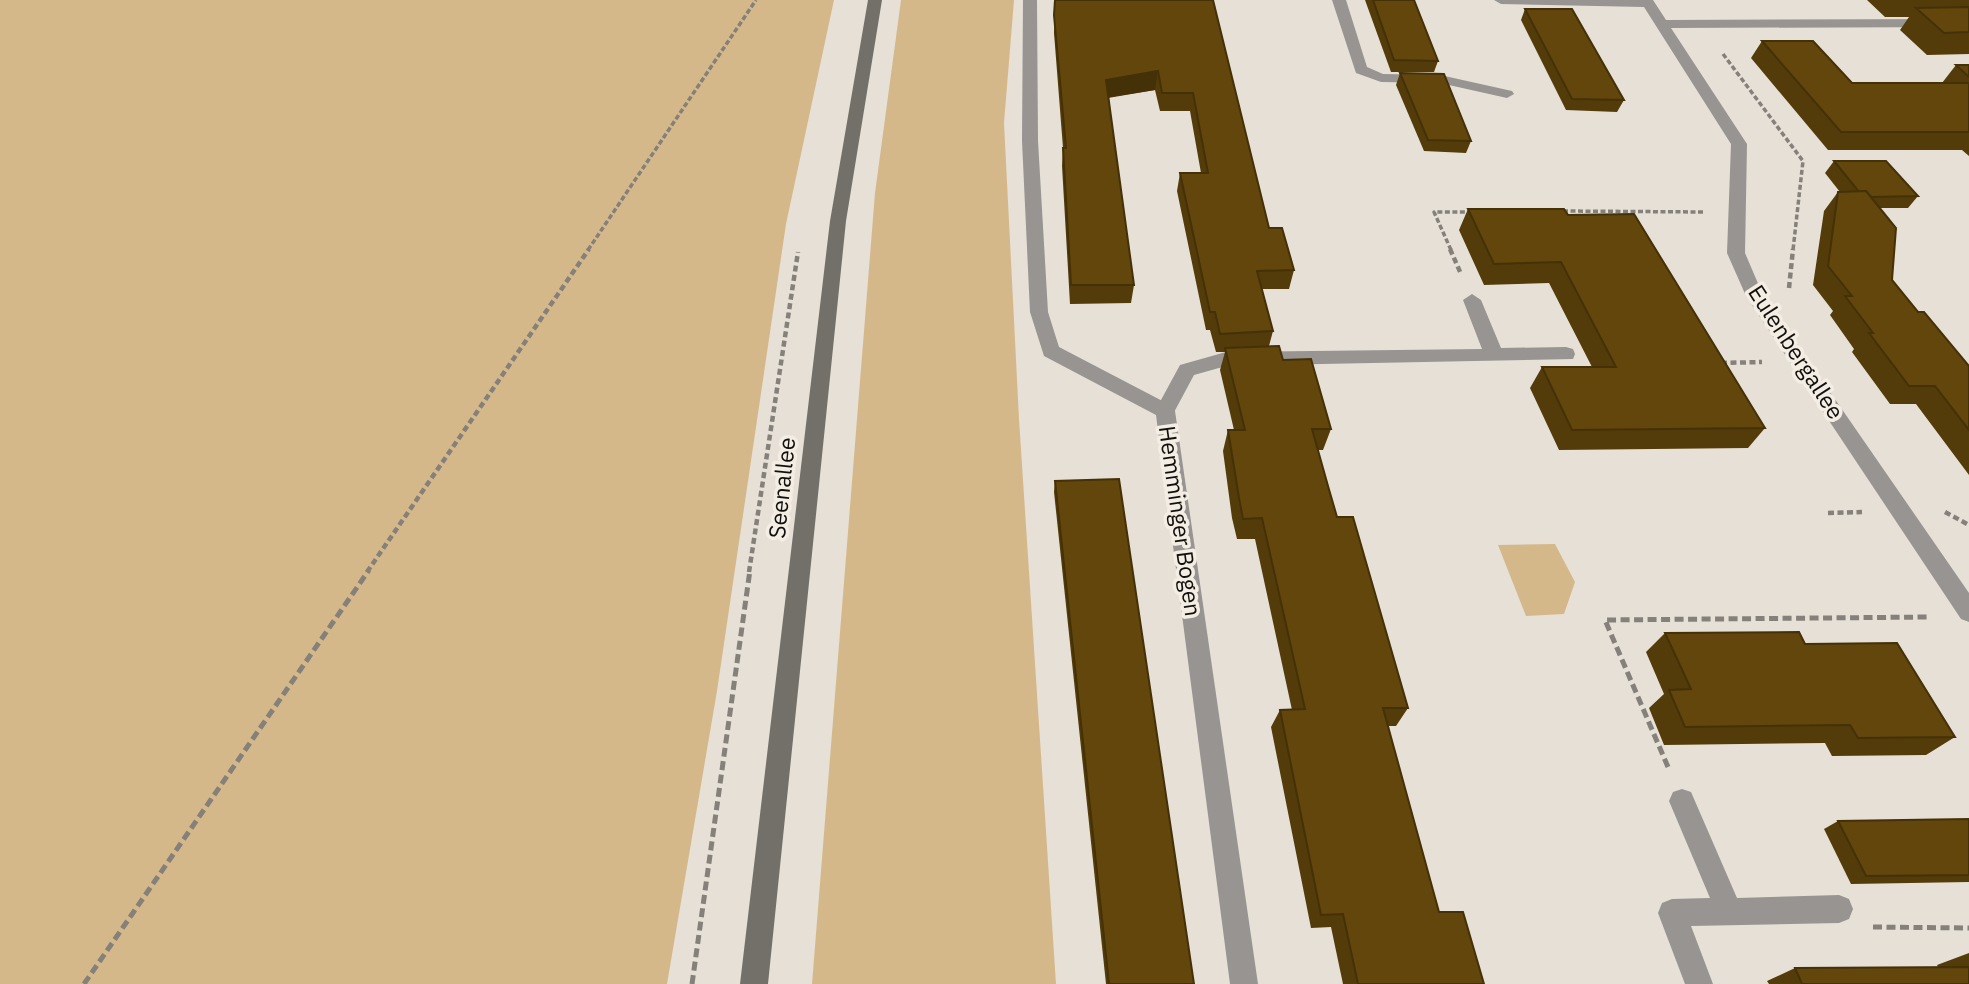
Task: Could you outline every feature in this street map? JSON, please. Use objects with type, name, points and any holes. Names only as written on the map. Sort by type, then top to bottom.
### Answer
[{"type":"main road","name":"Seenallee","points":[[754,984],[838,221],[875,0]]},
{"type":"street","name":"Hemminger Bogen","points":[[1030,0],[1030,141],[1039,312],[1051,351],[1165,411],[1244,984]]},
{"type":"street","points":[[1339,0],[1361,70],[1381,78],[1440,79],[1507,94]]},
{"type":"street","points":[[1501,0],[1647,1]]},
{"type":"street","name":"Eulenbergallee","points":[[1647,1],[1739,144],[1736,253],[1755,296],[1959,580],[1969,612]]},
{"type":"street","points":[[1661,24],[1959,23],[1969,26]]},
{"type":"street","points":[[1472,300],[1494,355]]},
{"type":"street","points":[[1165,411],[1187,370],[1226,359],[1566,354]]},
{"type":"street","points":[[1682,801],[1730,913]]},
{"type":"street","points":[[1699,984],[1672,913],[1839,909]]},
{"type":"path","points":[[84,984],[669,133],[756,0]]},
{"type":"path","points":[[1700,24],[1803,161],[1788,292]]},
{"type":"path","points":[[1559,211],[1698,210],[1738,221]]},
{"type":"path","points":[[1472,300],[1434,212],[1476,212]]},
{"type":"path","points":[[692,984],[774,394],[799,247]]},
{"type":"path","points":[[1711,364],[1801,362]]},
{"type":"path","points":[[1942,510],[1969,525]]},
{"type":"path","points":[[1682,801],[1605,620],[1943,617]]},
{"type":"path","points":[[1839,909],[1847,927],[1969,928]]},
{"type":"shaded area","points":[[0,0],[834,0],[786,224],[717,691],[667,984],[0,984]]},
{"type":"shaded area","points":[[901,0],[1014,0],[1004,123],[1019,419],[1056,984],[812,984],[875,193]]},
{"type":"shaded area","points":[[1555,544],[1575,582],[1564,614],[1526,616],[1498,545]]},
{"type":"building","points":[[1055,0],[1213,0],[1269,228],[1282,228],[1294,270],[1257,271],[1273,331],[1220,334],[1215,312],[1210,312],[1180,173],[1208,173],[1193,93],[1162,93],[1158,71],[1106,80],[1134,285],[1071,285],[1063,148],[1066,148],[1054,15]]},
{"type":"building","points":[[1373,0],[1414,0],[1438,61],[1394,60]]},
{"type":"building","points":[[1969,7],[1969,32],[1944,33],[1916,8]]},
{"type":"building","points":[[1525,9],[1572,9],[1624,100],[1572,99]]},
{"type":"building","points":[[1762,41],[1813,41],[1852,83],[1969,83],[1969,132],[1841,132]]},
{"type":"building","points":[[1956,65],[1969,65],[1969,77]]},
{"type":"building","points":[[1400,73],[1444,74],[1471,141],[1428,140]]},
{"type":"building","points":[[1834,161],[1886,161],[1918,196],[1871,197],[1866,191],[1859,192]]},
{"type":"building","points":[[1866,191],[1896,228],[1892,280],[1918,312],[1924,312],[1969,366],[1969,430],[1935,386],[1909,386],[1869,333],[1873,333],[1845,296],[1852,296],[1828,266],[1838,192]]},
{"type":"building","points":[[1468,209],[1564,209],[1568,215],[1634,214],[1765,428],[1572,430],[1542,367],[1616,367],[1561,262],[1494,264]]},
{"type":"building","points":[[1279,346],[1283,360],[1311,359],[1331,429],[1312,429],[1337,517],[1353,517],[1408,708],[1383,708],[1439,912],[1463,912],[1484,984],[1358,984],[1343,914],[1321,915],[1280,710],[1305,709],[1262,518],[1243,519],[1228,430],[1245,430],[1225,348]]},
{"type":"building","points":[[1119,479],[1194,984],[1109,984],[1055,481]]},
{"type":"building","points":[[1799,632],[1805,644],[1897,643],[1955,737],[1858,738],[1850,725],[1685,727],[1669,690],[1691,689],[1665,633]]},
{"type":"building","points":[[1969,819],[1969,875],[1866,876],[1838,821]]},
{"type":"building","points":[[1969,967],[1969,984],[1802,984],[1795,968]]}]
